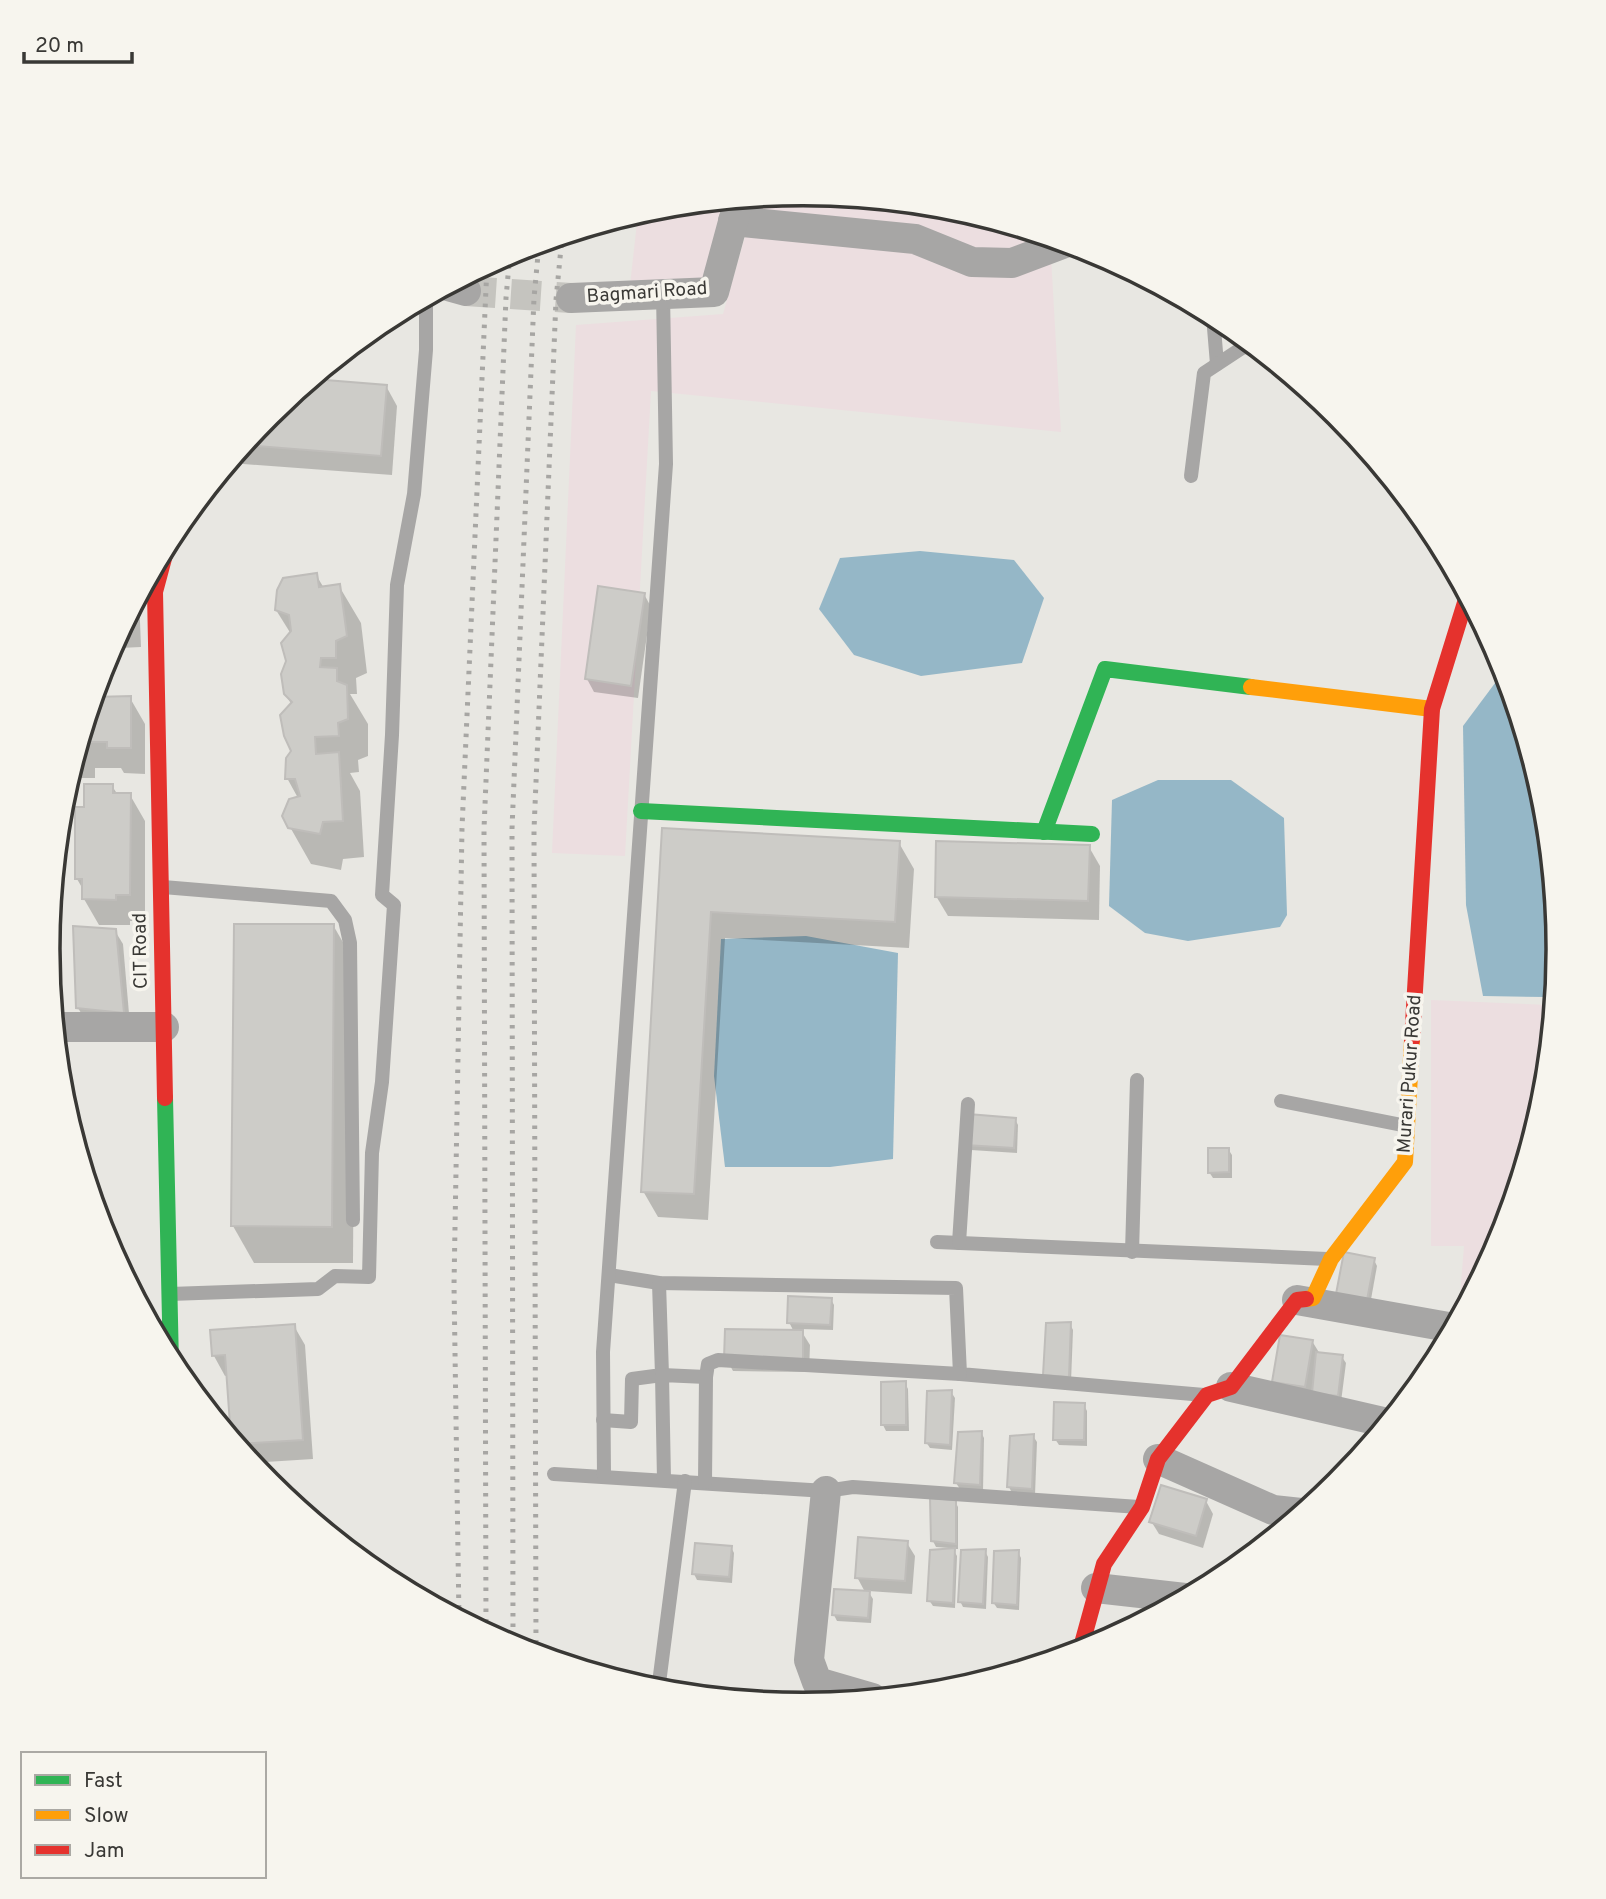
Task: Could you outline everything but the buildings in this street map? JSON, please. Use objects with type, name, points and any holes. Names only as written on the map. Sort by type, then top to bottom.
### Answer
[{"type":"street","points":[[736,210],[915,239],[972,262],[1012,263],[1051,248]]},
{"type":"street","name":"Bagmari Road","points":[[571,298],[714,292],[736,210]]},
{"type":"street","name":"CIT Road","points":[[159,579],[155,592],[171,1341]]},
{"type":"street","name":"Murari Pukur Road","points":[[1083,1638],[1104,1564],[1142,1507],[1158,1459],[1297,1300],[1312,1298],[1331,1259],[1405,1162],[1432,709],[1463,608]]},
{"type":"street","points":[[1044,832],[1105,669],[1432,709]]},
{"type":"street","points":[[641,811],[1092,834]]},
{"type":"street","points":[[64,1027],[164,1027]]},
{"type":"street","points":[[1297,1300],[1444,1326]]},
{"type":"street","points":[[1219,1391],[1377,1421]]},
{"type":"street","points":[[1158,1459],[1273,1510],[1289,1512]]},
{"type":"street","points":[[826,1491],[809,1660],[817,1682],[844,1691]]},
{"type":"street","points":[[1096,1588],[1169,1596]]},
{"type":"lane","points":[[604,1476],[603,1352],[666,464],[663,294]]},
{"type":"lane","points":[[170,1294],[318,1289],[335,1276],[369,1277],[372,1153],[383,1082],[394,905],[382,895],[392,735],[397,585],[414,494],[426,349],[426,309]]},
{"type":"lane","points":[[1214,330],[1217,364]]},
{"type":"lane","points":[[1191,476],[1204,373],[1241,349]]},
{"type":"lane","points":[[161,887],[331,901],[345,920],[350,943],[353,1220]]},
{"type":"lane","points":[[1132,1252],[1137,1080]]},
{"type":"lane","points":[[1281,1101],[1408,1126]]},
{"type":"lane","points":[[959,1243],[968,1104]]},
{"type":"lane","points":[[937,1242],[1331,1259]]},
{"type":"lane","points":[[609,1275],[659,1283],[956,1288],[960,1374]]},
{"type":"lane","points":[[659,1283],[664,1480]]},
{"type":"lane","points":[[705,1482],[706,1377],[708,1364],[718,1360],[1219,1391]]},
{"type":"lane","points":[[603,1420],[631,1422],[632,1379],[662,1375],[706,1377]]},
{"type":"lane","points":[[554,1474],[826,1491],[853,1487],[1142,1507]]},
{"type":"lane","points":[[660,1679],[685,1481]]},
{"type":"shaded area","points":[[803,206],[900,212],[948,220],[1042,245],[1051,248],[1061,432],[651,391],[625,856],[552,853],[576,325],[723,314],[753,208]]},
{"type":"shaded area","points":[[726,210],[705,283],[630,285],[637,225]]},
{"type":"shaded area","points":[[1431,1000],[1544,1005],[1532,1095],[1521,1142],[1490,1234],[1460,1297],[1464,1246],[1431,1246]]},
{"type":"water","points":[[920,551],[1014,560],[1044,598],[1022,663],[921,676],[854,655],[819,609],[840,558]]},
{"type":"water","points":[[1496,682],[1521,757],[1540,852],[1545,901],[1545,997],[1483,996],[1466,905],[1463,726]]},
{"type":"water","points":[[1158,780],[1231,780],[1284,818],[1287,915],[1280,927],[1188,941],[1145,933],[1109,906],[1112,800]]},
{"type":"water","points":[[806,936],[898,953],[893,1159],[830,1167],[725,1167],[714,1076],[721,939]]},
{"type":"tunnel","points":[[466,291],[571,298]]},
{"type":"railway","points":[[536,1643],[534,830],[556,300],[561,246]]},
{"type":"railway","points":[[513,1634],[512,829],[538,255]]},
{"type":"railway","points":[[486,1621],[484,829],[509,267]]},
{"type":"railway","points":[[459,1608],[454,1285],[462,828],[486,277]]},
{"type":"traffic: fast","points":[[1044,832],[1105,669],[1251,687]]},
{"type":"traffic: fast","points":[[641,811],[1092,834]]},
{"type":"traffic: fast","points":[[165,1098],[170,1339]]},
{"type":"traffic: slow","points":[[1251,687],[1432,709]]},
{"type":"traffic: slow","points":[[1306,1299],[1313,1298],[1331,1259],[1405,1162],[1412,1040]]},
{"type":"traffic: jam","points":[[159,579],[155,592],[165,1098]]},
{"type":"traffic: jam","points":[[1412,1040],[1432,709],[1463,608]]},
{"type":"traffic: jam","points":[[1084,1638],[1104,1564],[1142,1507],[1158,1459],[1207,1395],[1231,1387],[1297,1300],[1306,1299]]}]
